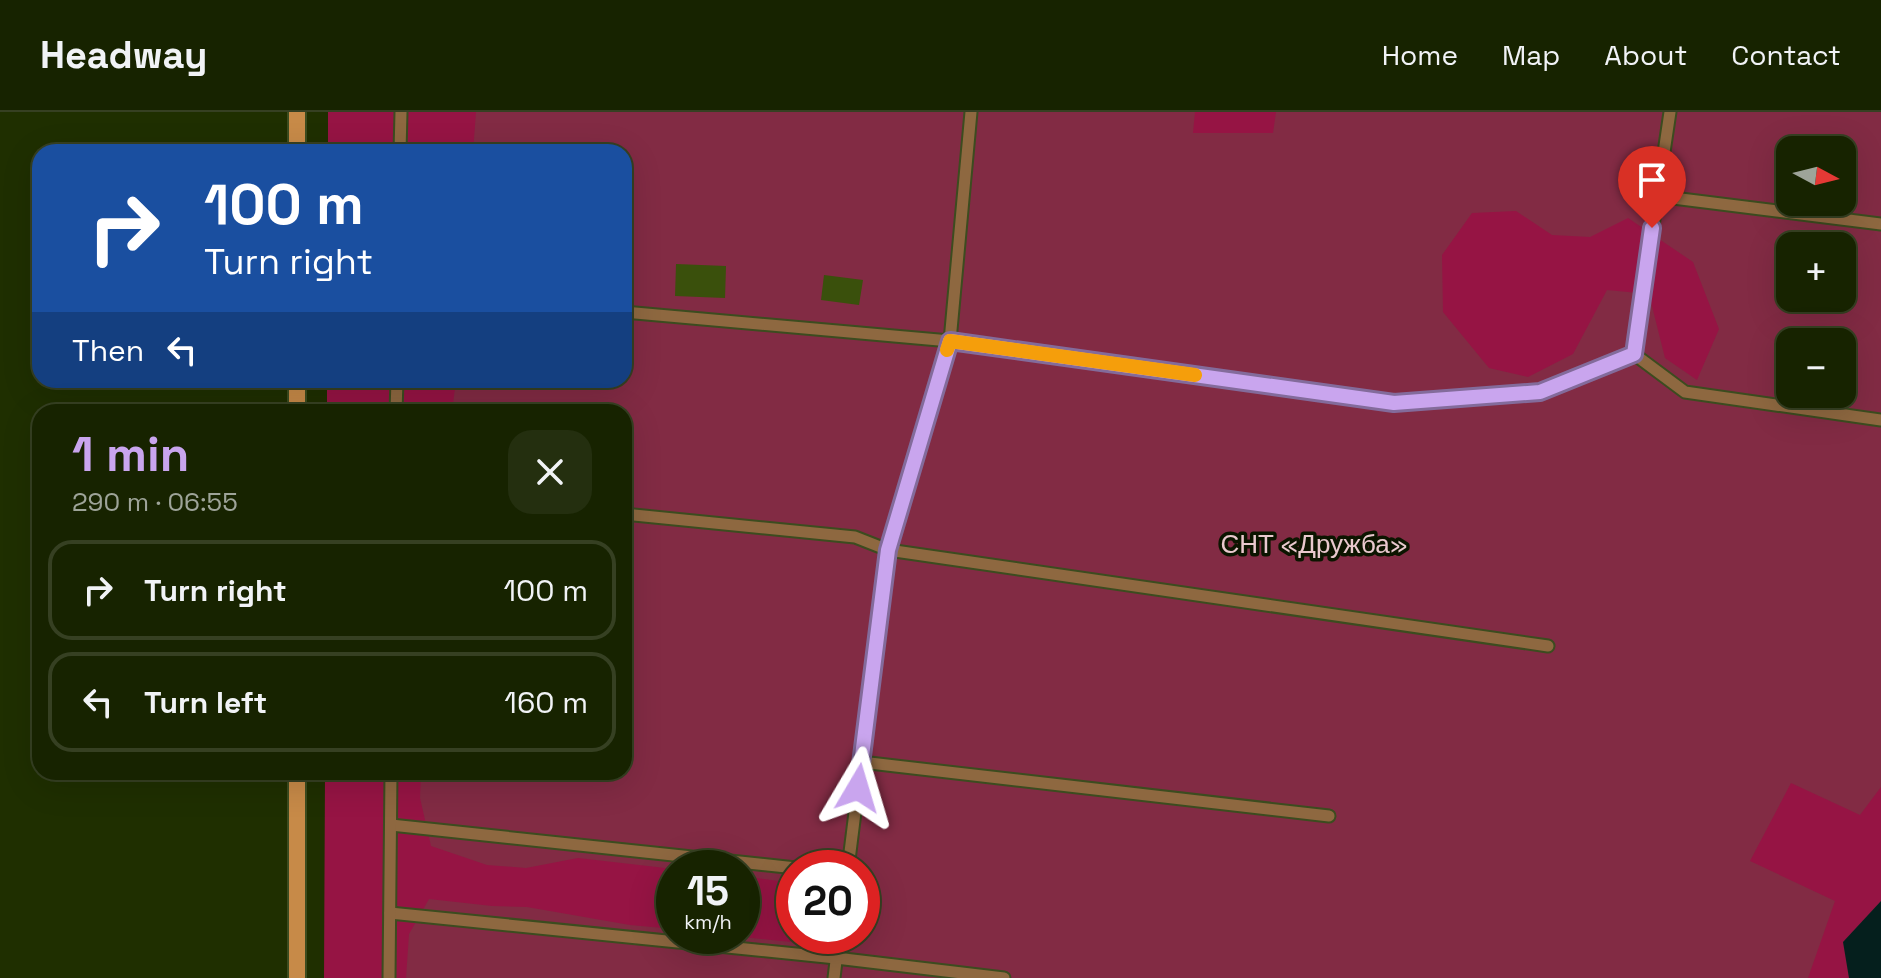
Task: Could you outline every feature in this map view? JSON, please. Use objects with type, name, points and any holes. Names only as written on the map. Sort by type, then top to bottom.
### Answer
[{"type":"main road","points":[[297,112],[297,144]]},
{"type":"main road","points":[[297,780],[297,978]]},
{"type":"lane","points":[[400,144],[401,112]]},
{"type":"lane","points":[[850,850],[888,550],[950,341],[971,112]]},
{"type":"lane","points":[[1634,354],[1670,112]]},
{"type":"lane","points":[[1657,196],[1881,224]]},
{"type":"lane","points":[[632,313],[950,341],[1394,403],[1540,392],[1634,354]]},
{"type":"lane","points":[[1634,354],[1685,392],[1881,420]]},
{"type":"lane","points":[[632,515],[855,537],[888,550],[1548,646]]},
{"type":"lane","points":[[861,762],[1329,816]]},
{"type":"lane","points":[[389,978],[391,780]]},
{"type":"lane","points":[[391,825],[776,866]]},
{"type":"lane","points":[[390,913],[1004,978]]},
{"type":"lane","points":[[834,978],[837,954]]},
{"type":"green space","name":"СНТ «Дружба»","points":[[368,112],[1881,112],[1881,978],[369,978],[369,780],[632,780],[632,404],[369,404],[369,388],[632,388],[632,144],[368,144]]},
{"type":"shaded area","points":[[328,112],[476,112],[474,144],[328,144]]},
{"type":"shaded area","points":[[1195,112],[1276,112],[1273,133],[1193,133]]},
{"type":"shaded area","points":[[1516,211],[1552,235],[1590,237],[1628,218],[1693,262],[1719,329],[1697,380],[1665,358],[1649,294],[1607,290],[1573,354],[1528,377],[1489,368],[1443,312],[1442,255],[1472,213]]},
{"type":"shaded area","points":[[327,388],[455,388],[453,404],[327,404]]},
{"type":"shaded area","points":[[325,780],[421,780],[420,798],[431,846],[487,865],[526,868],[578,858],[656,867],[656,927],[527,907],[429,899],[409,934],[406,978],[324,978]]},
{"type":"shaded area","points":[[1791,783],[1860,815],[1881,787],[1881,901],[1843,942],[1849,978],[1808,978],[1835,901],[1750,861]]},
{"type":"shaded area","points":[[760,878],[776,881],[776,940],[760,939]]},
{"type":"water","points":[[1881,901],[1881,978],[1849,978],[1843,942]]},
{"type":"building","points":[[676,264],[726,266],[725,298],[675,296]]},
{"type":"building","points":[[824,275],[863,280],[859,305],[821,300]]},
{"type":"slow traffic","points":[[947,350],[950,341],[1195,375]]},
{"type":"route","points":[[858,788],[888,550],[950,341],[1394,403],[1540,392],[1634,354],[1652,228]]}]
